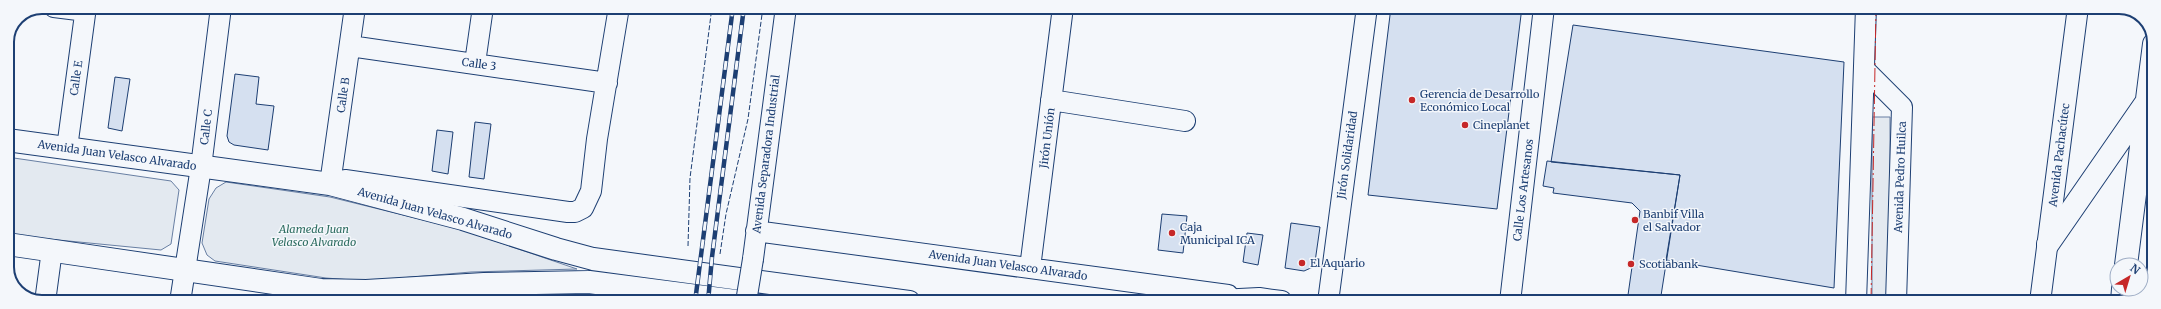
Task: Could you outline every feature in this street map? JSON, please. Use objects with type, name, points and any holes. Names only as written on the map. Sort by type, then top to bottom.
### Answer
[{"type":"main road","points":[[2048,244],[2147,102]]},
{"type":"main road","points":[[2127,257],[2147,102]]},
{"type":"main road","name":"Avenida Juan Velasco Alvarado","points":[[14,141],[201,166],[330,181],[463,218],[556,249],[593,259],[858,295]]},
{"type":"main road","points":[[14,245],[184,270],[315,295]]},
{"type":"main road","points":[[329,295],[366,291],[484,284],[589,282],[689,295]]},
{"type":"street","name":"Calle E","points":[[67,148],[85,14]]},
{"type":"street","name":"Calle C","points":[[181,295],[201,166],[220,14]]},
{"type":"street","name":"Calle B","points":[[330,181],[354,14]]},
{"type":"street","points":[[475,63],[482,14]]},
{"type":"street","points":[[608,83],[618,14]]},
{"type":"street","name":"Avenida Separadora Industrial","points":[[747,295],[785,14]]},
{"type":"street","name":"Jirón Unión","points":[[1030,268],[1062,14]]},
{"type":"street","name":"Jirón Solidaridad","points":[[1329,295],[1366,14]]},
{"type":"street","name":"Calle Los Artesanos","points":[[1511,295],[1543,14]]},
{"type":"street","points":[[1856,295],[1866,14]]},
{"type":"street","name":"Avenida Pachacútec","points":[[2041,295],[2077,14]]},
{"type":"street","name":"Calle 3","points":[[350,46],[608,83]]},
{"type":"street","name":"Avenida Pedro Huilca","points":[[1864,68],[1902,107],[1896,295]]},
{"type":"street","name":"Avenida Juan Velasco Alvarado","points":[[330,181],[575,212],[583,208],[591,191],[597,139],[608,83]]},
{"type":"street","points":[[1051,100],[1185,121]]},
{"type":"street","name":"Avenida Juan Velasco Alvarado","points":[[756,231],[1229,295]]},
{"type":"street","points":[[46,295],[52,250]]},
{"type":"street","points":[[366,291],[386,295]]},
{"type":"green space","points":[[1872,117],[1890,117],[1890,295],[1872,295]]},
{"type":"green space","points":[[14,158],[171,181],[179,190],[171,244],[161,250],[14,236]]},
{"type":"green space","name":"Alameda Juan Velasco Alvarado","points":[[226,182],[330,197],[460,229],[577,269],[471,272],[365,281],[326,278],[215,261],[207,255],[202,243],[209,199],[216,188]]},
{"type":"building","points":[[1390,14],[1521,14],[1497,209],[1368,195]]},
{"type":"building","points":[[1573,25],[1844,62],[1834,288],[1666,260],[1680,175],[1551,162]]},
{"type":"building","points":[[235,74],[259,77],[256,104],[274,106],[268,150],[234,145],[229,142],[227,136]]},
{"type":"building","points":[[115,77],[130,79],[122,131],[108,128]]},
{"type":"building","points":[[475,122],[491,124],[484,179],[469,177]]},
{"type":"building","points":[[437,130],[453,132],[448,174],[432,171]]},
{"type":"building","points":[[1547,161],[1680,175],[1661,295],[1628,295],[1640,211],[1632,203],[1553,193],[1554,188],[1543,186]]},
{"type":"building","name":"Caja Municipal ICA","points":[[1162,214],[1187,216],[1183,253],[1158,250]]},
{"type":"building","points":[[1291,223],[1320,227],[1315,262],[1313,267],[1304,271],[1285,268]]},
{"type":"building","points":[[1247,233],[1263,235],[1258,265],[1243,262]]},
{"type":"railway","points":[[696,295],[732,14]]},
{"type":"railway","points":[[709,295],[712,257],[743,14]]},
{"type":"fence","points":[[688,246],[690,178],[711,14]]},
{"type":"fence","points":[[720,254],[726,214],[748,119],[762,14]]},
{"type":"power","points":[[1871,295],[1876,14]]},
{"type":"place","name":"Gerencia de Desarrollo Económico Local","points":[[1412,100]]},
{"type":"place","name":"Cineplanet","points":[[1465,125]]},
{"type":"place","name":"Banbif Villa el Salvador","points":[[1635,220]]},
{"type":"place","name":"Caja Municipal ICA","points":[[1172,233]]},
{"type":"place","name":"El Aquario","points":[[1302,263]]},
{"type":"place","name":"Scotiabank","points":[[1631,264]]}]
